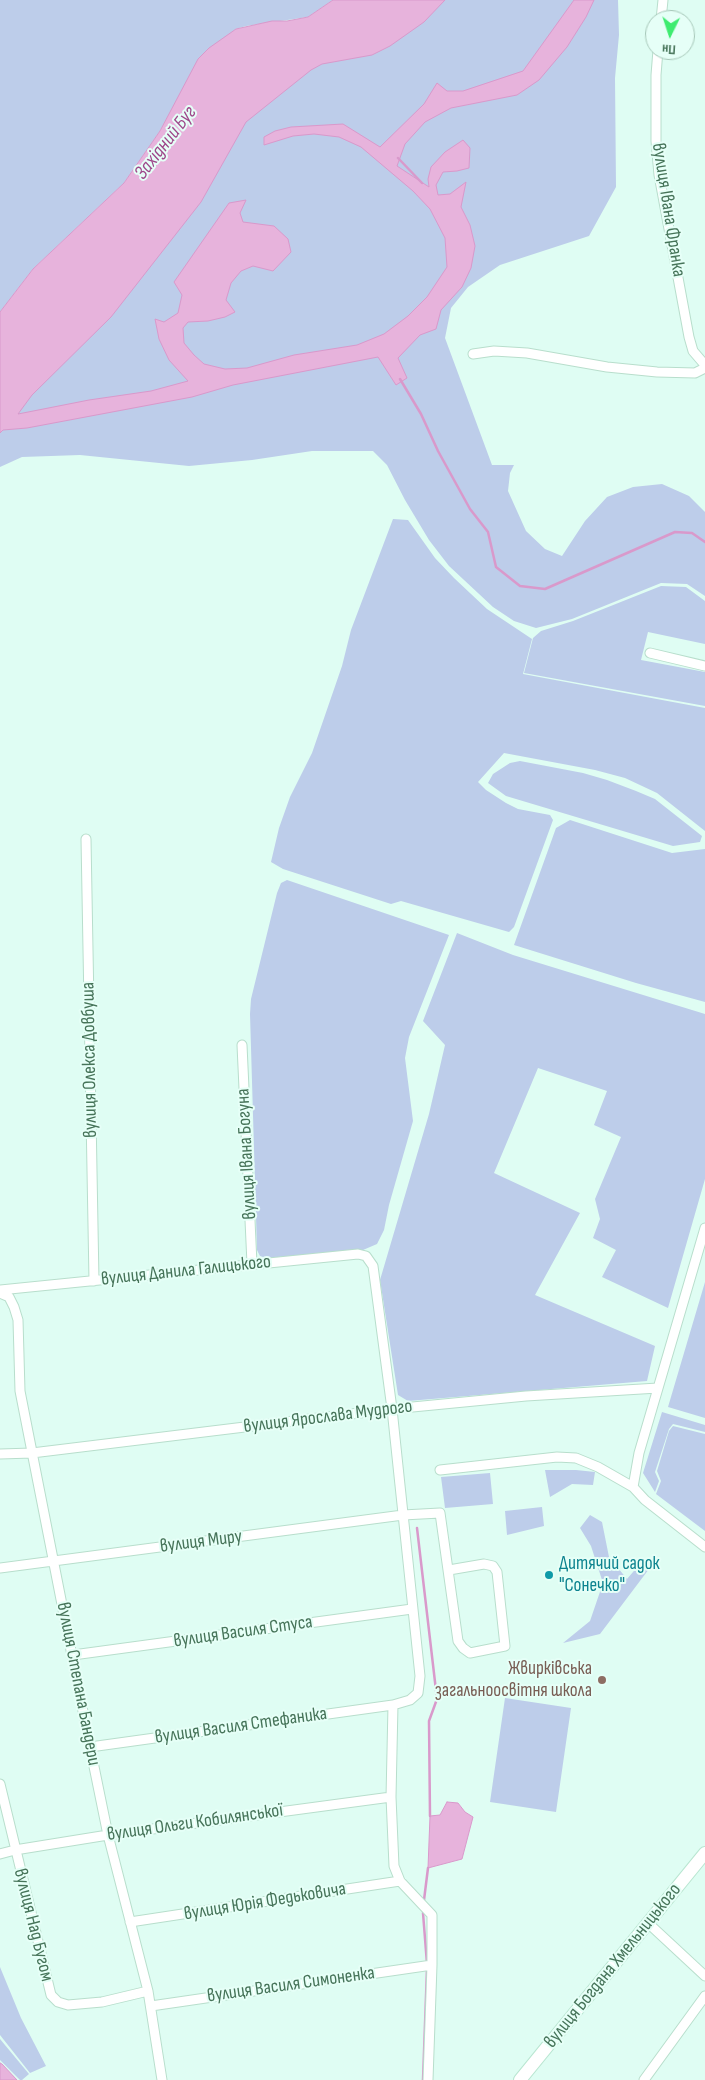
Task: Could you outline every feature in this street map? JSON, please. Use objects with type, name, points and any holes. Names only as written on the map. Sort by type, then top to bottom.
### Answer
[{"type":"street","name":"вулиця Івана Франка","points":[[657,60],[656,141],[659,175],[689,337],[693,351],[705,367]]},
{"type":"street","points":[[473,354],[494,351],[527,353],[607,367],[657,372],[695,373],[705,367]]},
{"type":"street","points":[[650,653],[705,666]]},
{"type":"street","name":"вулиця Олекса Довбуша","points":[[86,839],[94,1281]]},
{"type":"street","name":"вулиця Івана Богуна","points":[[242,1044],[252,1264]]},
{"type":"street","points":[[633,1487],[634,1475],[658,1388],[705,1228]]},
{"type":"street","name":"вулиця Данила Галицького","points":[[0,1291],[358,1254],[366,1256],[370,1260]]},
{"type":"street","name":"вулиця Василя Стефаника","points":[[90,1747],[393,1705],[410,1700],[418,1693],[420,1685],[417,1636],[412,1609],[392,1409],[375,1275],[370,1260]]},
{"type":"street","name":"вулиця Степана Бандери","points":[[0,1291],[9,1297],[18,1320],[20,1391],[108,1834],[148,1991],[162,2080]]},
{"type":"street","name":"вулиця Ярослава Мудрого","points":[[0,1454],[32,1453],[392,1409],[526,1396],[658,1388]]},
{"type":"street","points":[[440,1470],[558,1457],[576,1458],[598,1467],[633,1487],[645,1500],[705,1547]]},
{"type":"street","name":"вулиця Миру","points":[[0,1568],[403,1515],[440,1513],[449,1570]]},
{"type":"street","points":[[484,1564],[493,1566],[497,1572],[506,1640],[505,1646],[470,1653],[458,1642],[449,1570],[484,1564]]},
{"type":"street","name":"вулиця Василя Стуса","points":[[73,1655],[412,1609]]},
{"type":"street","points":[[393,1705],[391,1797],[394,1866],[400,1881],[432,1915],[428,2080]]},
{"type":"street","name":"вулиця Над Бугом","points":[[0,1784],[51,1995],[58,2002],[68,2005],[102,2002],[148,1991]]},
{"type":"street","name":"вулиця Ольги Кобилянської","points":[[0,1854],[108,1834],[391,1797]]},
{"type":"street","name":"вулиця Богдана Хмельницького","points":[[520,2080],[705,1853]]},
{"type":"street","name":"вулиця Юрія Федьковича","points":[[130,1922],[400,1881]]},
{"type":"street","points":[[648,1923],[705,1976]]},
{"type":"street","name":"вулиця Василя Симоненка","points":[[151,2006],[432,1965]]},
{"type":"street","points":[[644,2080],[705,1996]]},
{"type":"shaded area","points":[[0,0],[333,0],[308,17],[246,26],[236,29],[226,38],[171,112],[124,183],[33,269],[0,312]]},
{"type":"shaded area","points":[[429,0],[618,0],[619,35],[615,78],[616,187],[589,236],[500,265],[468,287],[451,308],[445,338],[492,465],[514,465],[510,473],[508,491],[526,531],[545,549],[562,556],[585,521],[607,497],[633,487],[662,484],[689,496],[705,512],[705,596],[687,584],[661,583],[572,619],[536,628],[514,621],[493,607],[449,566],[429,540],[387,465],[373,451],[312,451],[252,460],[189,466],[80,455],[22,457],[0,467],[0,428],[211,142],[320,56]]},
{"type":"shaded area","points":[[393,519],[408,520],[435,558],[454,578],[487,609],[532,639],[523,674],[705,708],[705,831],[657,793],[625,778],[595,770],[504,753],[478,782],[486,790],[506,803],[518,809],[550,815],[553,820],[514,927],[509,932],[401,901],[391,904],[283,869],[271,862],[279,828],[290,797],[312,753],[342,666],[351,630]]},
{"type":"shaded area","points":[[661,586],[686,587],[705,601],[705,644],[648,632],[641,660],[705,672],[705,706],[524,673],[533,638],[541,631],[573,621]]},
{"type":"shaded area","points":[[520,761],[583,773],[607,780],[655,799],[702,836],[700,842],[673,846],[506,796],[488,783],[493,774],[510,763]]},
{"type":"shaded area","points":[[570,820],[672,853],[705,849],[705,1002],[636,983],[514,945],[556,828]]},
{"type":"shaded area","points":[[287,880],[449,935],[409,1037],[405,1058],[413,1121],[389,1205],[384,1230],[377,1244],[363,1250],[266,1258],[260,1256],[257,1250],[250,1014],[251,999],[277,893],[281,883]]},
{"type":"shaded area","points":[[457,933],[513,955],[705,1014],[705,1179],[668,1308],[602,1277],[616,1250],[593,1238],[600,1219],[595,1199],[621,1137],[594,1125],[607,1091],[538,1068],[494,1173],[580,1213],[535,1295],[655,1346],[647,1381],[408,1401],[398,1395],[380,1280],[429,1114],[445,1045],[423,1021]]},
{"type":"shaded area","points":[[705,1282],[705,1418],[668,1407]]},
{"type":"shaded area","points":[[662,1412],[705,1425],[705,1432],[673,1424],[669,1429],[655,1472],[659,1481],[655,1492],[643,1473]]},
{"type":"shaded area","points":[[673,1426],[705,1434],[705,1531],[656,1494],[661,1481],[657,1471],[669,1431]]},
{"type":"shaded area","points":[[545,1470],[595,1472],[593,1485],[572,1484],[550,1497]]},
{"type":"shaded area","points":[[490,1473],[493,1504],[445,1508],[441,1477]]},
{"type":"shaded area","points":[[542,1507],[544,1526],[507,1535],[505,1511]]},
{"type":"shaded area","points":[[590,1515],[602,1522],[609,1557],[627,1579],[639,1565],[649,1569],[600,1634],[563,1643],[590,1621],[603,1583],[591,1546],[580,1528]]},
{"type":"shaded area","points":[[505,1698],[571,1708],[556,1812],[490,1802]]},
{"type":"shaded area","points":[[0,1967],[21,2018],[46,2066],[30,2073],[0,2035]]},
{"type":"shaded area","points":[[0,2039],[29,2074],[22,2080],[0,2060]]},
{"type":"water","name":"Західний Буг","points":[[333,0],[445,0],[424,22],[390,46],[372,55],[322,64],[311,70],[246,122],[201,202],[111,317],[32,395],[18,414],[89,400],[151,391],[188,381],[169,360],[159,339],[155,319],[164,322],[178,313],[182,295],[174,282],[229,203],[246,200],[240,213],[243,222],[274,226],[288,239],[291,252],[273,271],[253,266],[241,271],[231,283],[226,300],[235,312],[225,317],[208,321],[188,322],[183,328],[184,343],[204,364],[225,369],[247,368],[294,355],[357,345],[384,334],[408,316],[427,297],[447,267],[445,238],[430,209],[413,191],[361,147],[339,137],[314,134],[293,136],[264,145],[264,137],[275,131],[291,127],[343,124],[380,147],[424,104],[437,83],[447,91],[463,91],[523,71],[574,0],[594,0],[586,17],[567,47],[539,80],[517,95],[451,108],[425,122],[405,144],[397,166],[429,187],[428,179],[431,167],[445,152],[463,140],[470,148],[469,168],[443,172],[436,185],[438,195],[450,194],[466,182],[461,207],[470,225],[475,246],[471,268],[462,287],[441,310],[436,329],[420,335],[398,358],[407,378],[396,385],[378,357],[233,385],[192,397],[27,428],[3,430],[0,433],[0,312],[33,269],[124,183],[160,131],[198,59],[209,48],[236,29],[272,21],[287,21],[308,17]]},
{"type":"water","points":[[447,1802],[458,1803],[465,1812],[473,1817],[462,1859],[428,1868],[430,1816],[440,1815]]},
{"type":"water","points":[[0,2063],[2,2064],[17,2080],[0,2080]]},
{"type":"waterway","points":[[398,158],[422,183]]},
{"type":"waterway","points":[[400,379],[421,414],[438,451],[470,509],[488,532],[496,567],[520,586],[545,589],[675,532],[692,533],[705,542]]},
{"type":"waterway","points":[[417,1528],[437,1699],[429,1721],[430,1816]]},
{"type":"waterway","points":[[424,1900],[428,1868]]},
{"type":"waterway","points":[[423,1913],[427,1964]]},
{"type":"waterway","points":[[423,2080],[427,1969]]},
{"type":"place","name":"Дитячий садок \"Сонечко\"","points":[[549,1575]]},
{"type":"place","name":"Жвирківська загальноосвітня школа","points":[[602,1680]]}]
